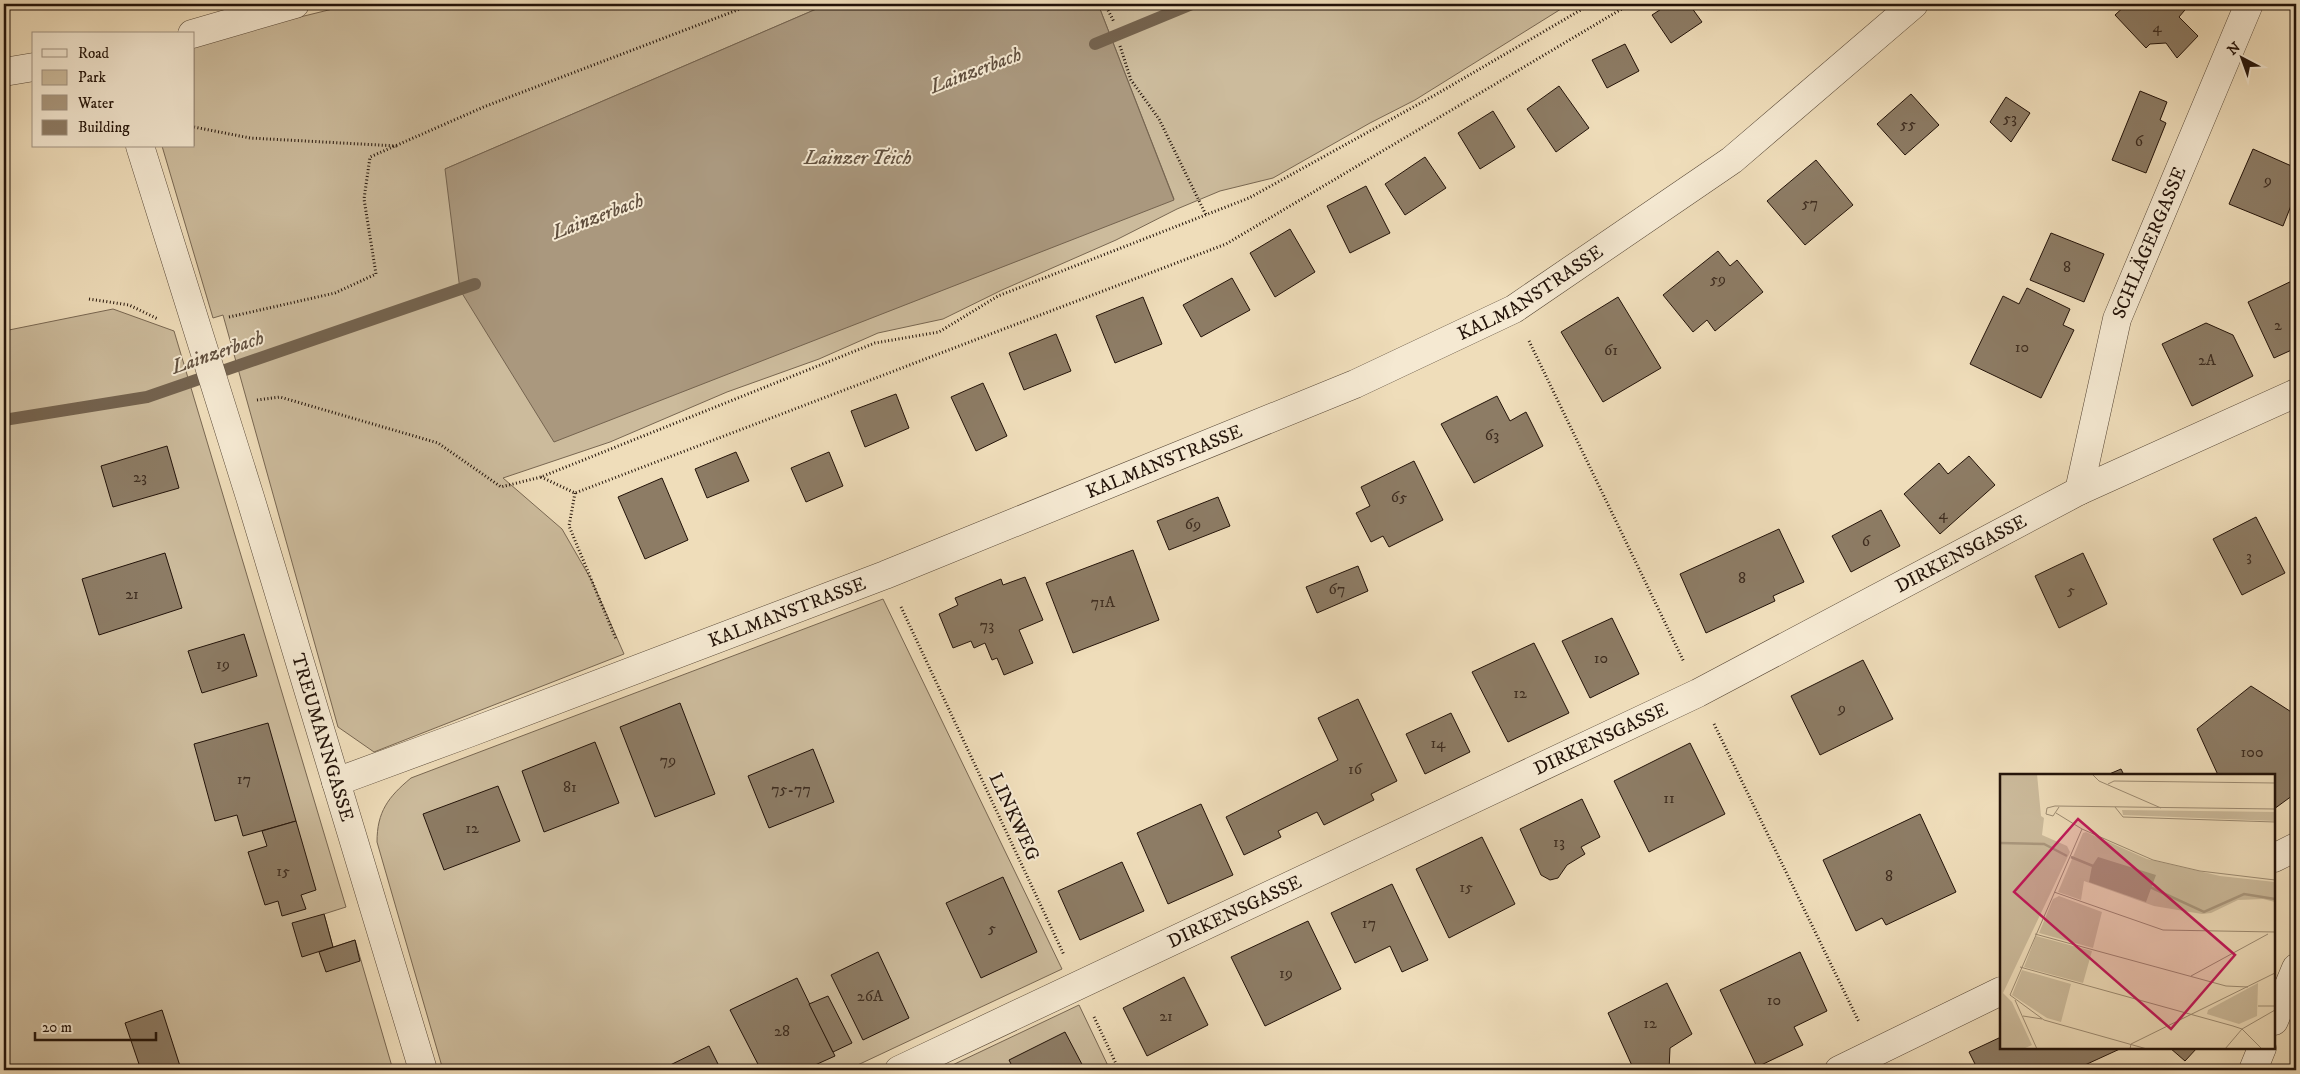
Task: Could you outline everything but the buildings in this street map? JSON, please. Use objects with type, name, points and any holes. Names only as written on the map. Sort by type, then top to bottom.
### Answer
[{"type":"street","points":[[195,33],[295,4]]},
{"type":"street","name":"KALMANSTRASSE","points":[[336,782],[885,575],[1355,384],[1514,309],[1732,160],[1914,4]]},
{"type":"street","name":"SCHLÄGERGASSE","points":[[2080,491],[2117,319],[2249,4]]},
{"type":"street","points":[[4,72],[32,67]]},
{"type":"street","points":[[141,148],[199,331]]},
{"type":"street","name":"TREUMANNGASSE","points":[[199,331],[423,1070]]},
{"type":"street","name":"DIRKENSGASSE","points":[[899,1070],[1698,693],[2080,491],[2296,393]]},
{"type":"street","points":[[2275,858],[2296,847]]},
{"type":"street","points":[[2275,1019],[2296,968]]},
{"type":"street","points":[[1839,1070],[2000,991]]},
{"type":"street","points":[[2253,1070],[2262,1049]]},
{"type":"path","points":[[89,298],[129,305],[170,326],[199,331],[335,293],[376,274],[364,199],[370,157],[486,106],[753,4]]},
{"type":"path","points":[[1105,4],[1114,22]]},
{"type":"path","points":[[221,403],[280,397],[438,444],[501,487],[541,477],[875,343],[938,332],[998,296],[1250,198],[1435,95],[1591,4]]},
{"type":"path","points":[[541,477],[575,493],[1226,244],[1630,4]]},
{"type":"path","points":[[1120,46],[1131,80],[1159,119],[1206,215]]},
{"type":"path","points":[[195,126],[250,138],[397,146]]},
{"type":"path","points":[[575,493],[569,526],[630,672]]},
{"type":"path","name":"LINKWEG","points":[[885,575],[1119,1070]]},
{"type":"green space","points":[[353,4],[828,4],[445,169],[1174,199],[1098,4],[1569,4],[1415,100],[1370,123],[1273,178],[1220,191],[1177,209],[1116,240],[1002,290],[943,319],[878,333],[819,359],[727,392],[610,442],[503,478],[562,529],[592,581],[624,654],[374,752],[338,727],[223,315],[213,318],[163,148],[195,148],[195,43]]},
{"type":"green space","points":[[113,309],[174,331],[346,907],[324,914],[333,947],[355,940],[393,1070],[4,1070],[4,331]]},
{"type":"green space","points":[[883,599],[1062,969],[847,1070],[443,1070],[377,842],[379,822],[385,806],[396,792],[411,778]]},
{"type":"green space","points":[[1079,1005],[1110,1070],[942,1070]]},
{"type":"water","name":"Lainzer Teich","points":[[828,4],[1098,4],[1174,200],[554,442],[460,290],[445,169]]},
{"type":"waterway","name":"Lainzerbach","points":[[1095,44],[1192,4]]},
{"type":"waterway","name":"Lainzerbach","points":[[4,420],[147,397],[475,284]]}]
